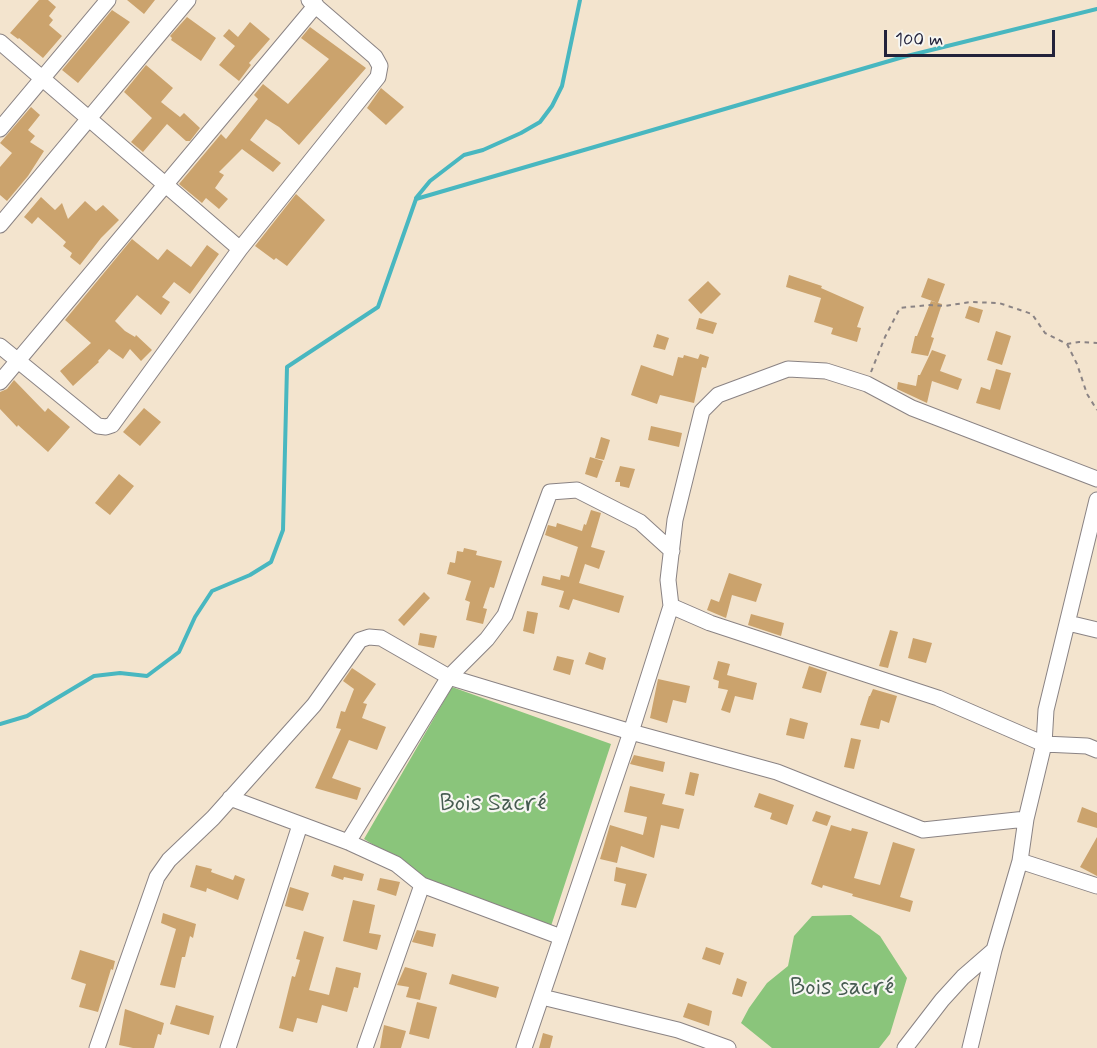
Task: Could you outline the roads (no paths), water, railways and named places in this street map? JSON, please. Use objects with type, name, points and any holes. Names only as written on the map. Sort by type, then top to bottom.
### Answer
[{"type":"street","points":[[0,129],[108,0]]},
{"type":"street","points":[[0,225],[188,0]]},
{"type":"street","points":[[0,346],[18,361],[98,426],[112,425],[240,249],[378,77],[380,66],[375,57],[313,3],[166,184],[18,361],[0,382]]},
{"type":"street","points":[[0,42],[240,249]]},
{"type":"street","points":[[524,1048],[631,732],[671,606],[668,580],[675,520],[702,411],[718,396],[788,369],[826,371],[867,384],[912,408],[1097,479]]},
{"type":"street","points":[[348,842],[448,677],[487,639],[505,615],[550,492],[578,490],[640,522],[672,551]]},
{"type":"street","points":[[969,1048],[1020,861],[1026,819],[1044,744],[1046,711],[1097,500]]},
{"type":"street","points":[[671,606],[710,623],[939,698],[1044,744],[1087,746],[1097,750]]},
{"type":"street","points":[[1068,623],[1097,630]]},
{"type":"street","points":[[97,1048],[157,877],[169,860],[230,798],[314,705],[360,640],[369,636],[381,638],[448,677],[631,732],[777,772],[923,830],[1026,819]]},
{"type":"street","points":[[230,798],[348,842],[396,864],[422,885],[561,937]]},
{"type":"street","points":[[228,1048],[300,825]]},
{"type":"street","points":[[1020,861],[1097,886]]},
{"type":"street","points":[[365,1048],[422,885]]},
{"type":"street","points":[[905,1048],[949,992],[994,950]]},
{"type":"street","points":[[542,997],[678,1030],[728,1048]]},
{"type":"waterway","points":[[416,198],[430,181],[464,155],[483,150],[540,122],[552,106],[562,86],[580,0]]},
{"type":"waterway","points":[[0,724],[27,716],[94,676],[120,673],[147,676],[179,652],[195,617],[212,591],[250,575],[271,562],[283,530],[287,367],[378,307],[416,199],[903,57],[1097,9]]},
{"type":"park label","name":"Bois Sacré","points":[[493,805]]},
{"type":"park label","name":"Bois sacré","points":[[842,989]]}]
